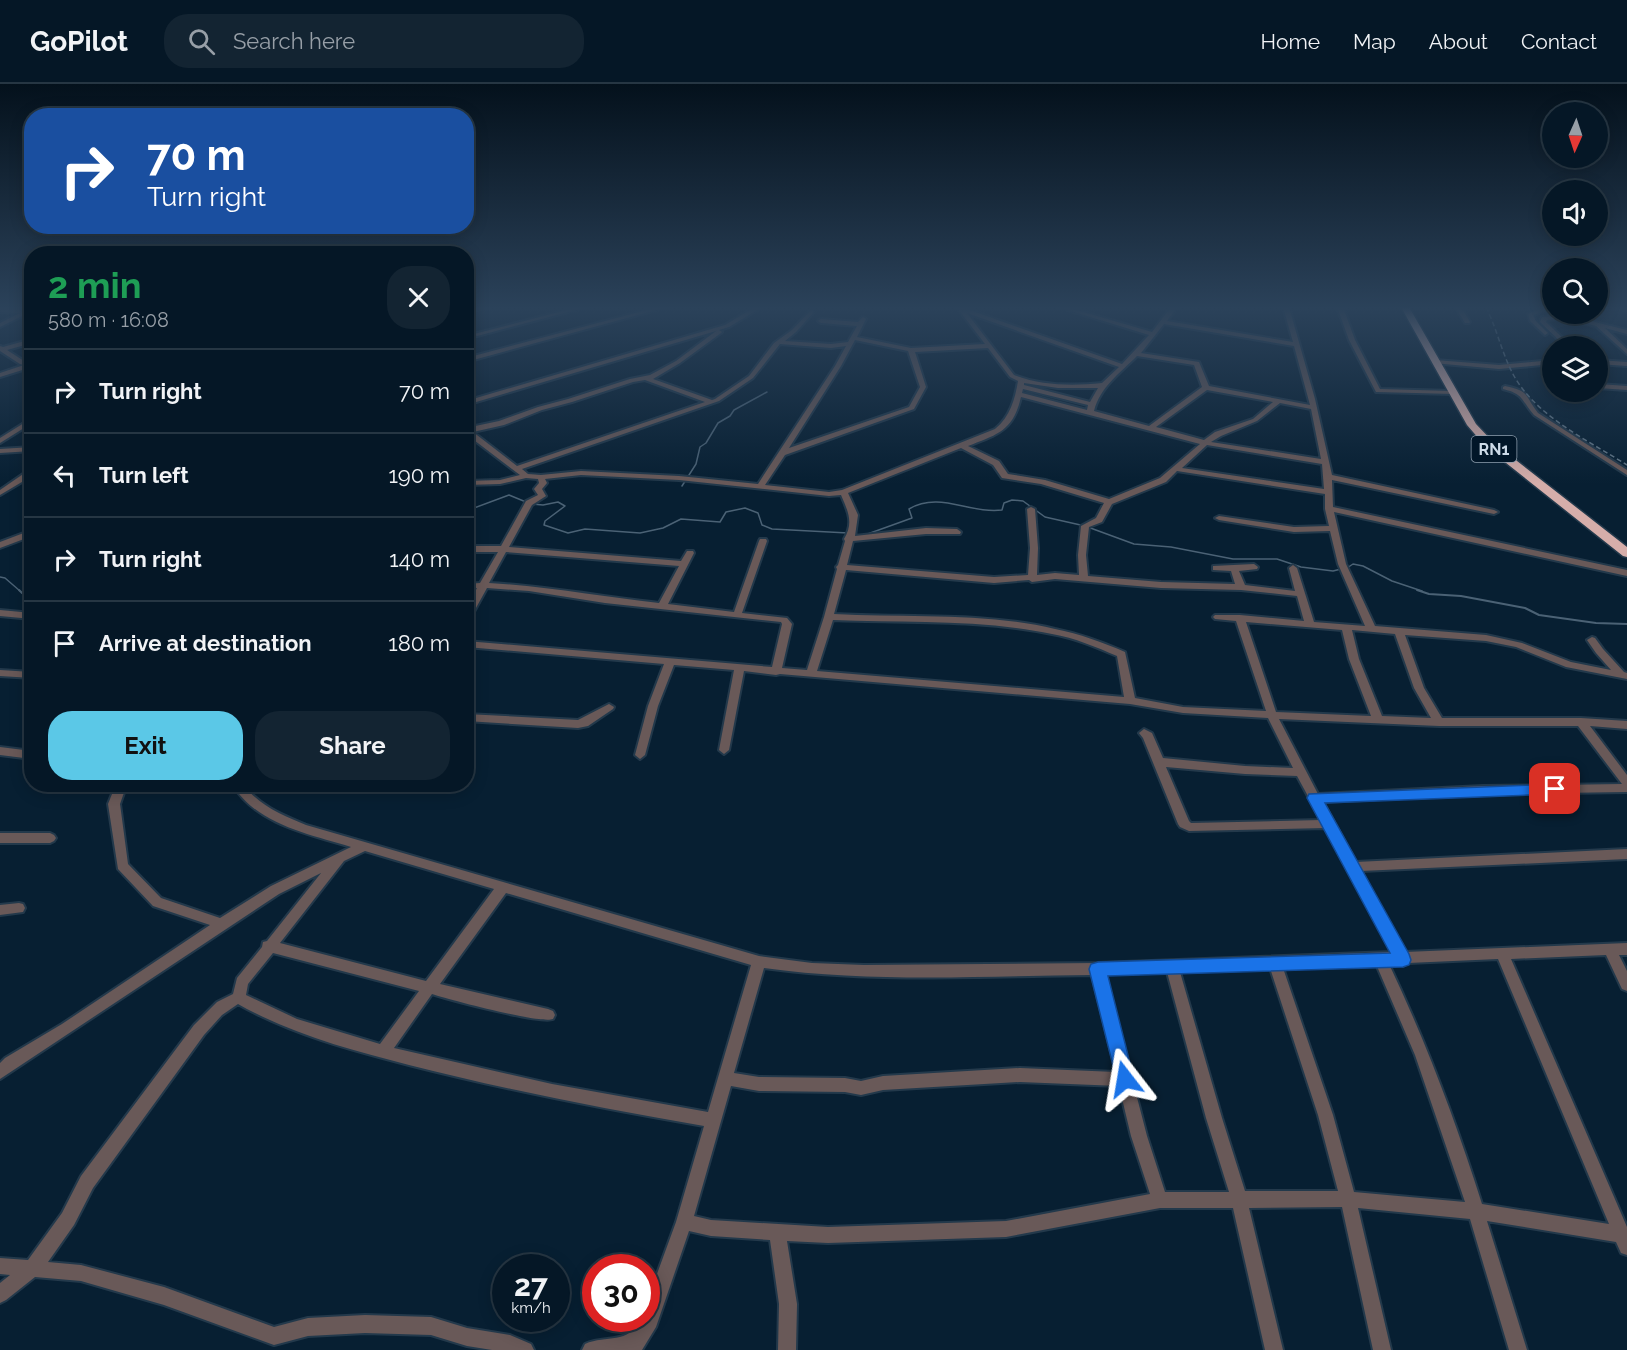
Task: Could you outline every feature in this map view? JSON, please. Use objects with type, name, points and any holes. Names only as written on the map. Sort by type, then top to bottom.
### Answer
[{"type":"highway","name":"RN1","points":[[1437,366],[1472,425],[1490,445],[1627,553]]},
{"type":"street","points":[[474,401],[591,366]]},
{"type":"street","points":[[474,429],[499,424],[540,408],[570,401],[632,380],[651,377],[671,366]]},
{"type":"street","points":[[515,469],[712,402],[725,396],[751,377],[759,366]]},
{"type":"street","points":[[760,487],[836,366]]},
{"type":"street","points":[[782,453],[912,408],[923,387],[916,366]]},
{"type":"street","points":[[1005,366],[1020,386],[1090,413],[1205,443],[1324,462]]},
{"type":"street","points":[[1090,413],[1091,404],[1105,384],[1123,366]]},
{"type":"street","points":[[1198,366],[1206,388]]},
{"type":"street","points":[[1303,366],[1328,477],[1329,509],[1343,568],[1371,629]]},
{"type":"street","points":[[1365,366],[1378,391],[1452,393]]},
{"type":"street","points":[[1487,366],[1509,366]]},
{"type":"street","points":[[0,375],[24,367]]},
{"type":"street","points":[[651,377],[648,381],[712,402]]},
{"type":"street","points":[[1020,386],[1105,384]]},
{"type":"street","points":[[1020,386],[1091,404]]},
{"type":"street","points":[[474,483],[500,482],[526,476],[541,477],[581,472],[679,478],[829,494],[844,492],[998,431],[1007,424],[1020,386]]},
{"type":"street","points":[[1608,387],[1627,388]]},
{"type":"street","points":[[1150,428],[1206,388],[1312,407]]},
{"type":"street","points":[[1505,388],[1519,391],[1536,414],[1627,473]]},
{"type":"street","points":[[963,446],[996,464],[1005,476],[1042,482],[1109,502],[1163,480],[1218,434],[1255,420],[1279,401]]},
{"type":"street","points":[[0,441],[24,425]]},
{"type":"street","points":[[474,436],[526,476]]},
{"type":"street","points":[[0,451],[24,450]]},
{"type":"street","points":[[1176,469],[1327,492]]},
{"type":"street","points":[[0,493],[24,477]]},
{"type":"street","points":[[474,603],[529,503],[542,496],[538,489],[543,483],[541,477]]},
{"type":"street","points":[[1328,477],[1494,512]]},
{"type":"street","points":[[811,674],[829,617],[854,515],[844,492]]},
{"type":"street","points":[[1084,578],[1082,555],[1084,526],[1099,520],[1109,502]]},
{"type":"street","points":[[1031,509],[1034,548],[1032,579]]},
{"type":"street","points":[[1329,509],[1627,573]]},
{"type":"street","points":[[1219,518],[1306,530],[1325,531],[1334,528]]},
{"type":"street","points":[[850,534],[957,532]]},
{"type":"street","points":[[0,545],[24,536]]},
{"type":"street","points":[[737,615],[763,542]]},
{"type":"street","points":[[474,549],[503,549],[683,564]]},
{"type":"street","points":[[662,607],[690,553]]},
{"type":"street","points":[[840,567],[994,580],[1055,576],[1161,585],[1240,587],[1301,594]]},
{"type":"street","points":[[1216,567],[1234,569],[1254,567]]},
{"type":"street","points":[[1293,568],[1310,624]]},
{"type":"street","points":[[1234,569],[1240,587]]},
{"type":"street","points":[[474,586],[529,588],[662,607],[779,619],[787,624],[776,672]]},
{"type":"street","points":[[0,613],[24,615]]},
{"type":"street","points":[[829,617],[987,623],[1071,635],[1122,654],[1130,701]]},
{"type":"street","points":[[1218,617],[1486,638],[1519,645],[1569,666],[1624,676]]},
{"type":"street","points":[[1240,618],[1272,715],[1351,867],[1403,960]]},
{"type":"street","points":[[1346,627],[1354,659],[1378,720]]},
{"type":"street","points":[[1399,631],[1419,688],[1439,722]]},
{"type":"street","points":[[1592,640],[1599,651],[1624,676]]},
{"type":"street","points":[[474,645],[1130,701],[1183,710],[1378,720],[1581,722],[1627,725]]},
{"type":"street","points":[[640,755],[653,706],[670,662]]},
{"type":"street","points":[[724,750],[740,669]]},
{"type":"street","points":[[0,673],[24,674]]},
{"type":"street","points":[[474,717],[579,724],[609,707]]},
{"type":"street","points":[[1581,722],[1627,783]]},
{"type":"street","points":[[1144,733],[1148,736],[1185,824],[1189,827],[1329,824]]},
{"type":"street","points":[[2,754],[24,755]]},
{"type":"street","points":[[1159,762],[1245,770],[1301,772]]},
{"type":"street","points":[[1315,798],[1483,790],[1627,788]]},
{"type":"street","points":[[119,792],[114,804],[122,866],[157,902],[221,924]]},
{"type":"street","points":[[243,792],[249,800],[268,814],[364,846],[759,962],[812,969],[864,971],[1098,969],[1403,960],[1627,950]]},
{"type":"street","points":[[0,838],[50,838]]},
{"type":"street","points":[[3,1066],[67,1028],[275,890],[364,846]]},
{"type":"street","points":[[1351,867],[1627,854]]},
{"type":"street","points":[[240,998],[242,982],[268,946],[339,859]]},
{"type":"street","points":[[383,1051],[503,887]]},
{"type":"street","points":[[0,910],[19,908]]},
{"type":"street","points":[[268,946],[309,954],[510,1008],[548,1015]]},
{"type":"street","points":[[1610,950],[1627,985]]},
{"type":"street","points":[[1503,955],[1625,1239]]},
{"type":"street","points":[[1381,960],[1408,1016],[1449,1127],[1518,1350]]},
{"type":"street","points":[[660,1290],[684,1222],[759,962]]},
{"type":"street","points":[[1275,963],[1332,1136],[1348,1199],[1366,1294],[1382,1350]]},
{"type":"street","points":[[1172,966],[1214,1118],[1239,1198],[1274,1350]]},
{"type":"street","points":[[1098,969],[1139,1136],[1160,1200]]},
{"type":"street","points":[[0,1294],[31,1270],[68,1219],[87,1182],[199,1030],[216,1010],[228,1001],[240,998],[266,1015],[324,1036],[451,1069],[713,1120]]},
{"type":"street","points":[[726,1078],[759,1084],[845,1085],[861,1088],[883,1083],[1020,1075],[1125,1079]]},
{"type":"street","points":[[684,1222],[711,1228],[828,1235],[1006,1230],[1160,1200],[1348,1199],[1476,1211],[1625,1239]]},
{"type":"street","points":[[777,1231],[788,1304],[787,1350]]},
{"type":"street","points":[[0,1266],[81,1273],[164,1296],[274,1336],[308,1327],[365,1324],[431,1326],[467,1337],[510,1344],[525,1350]]},
{"type":"street","points":[[591,1350],[627,1347],[642,1332]]},
{"type":"street","points":[[631,1350],[644,1332]]},
{"type":"waterway","points":[[682,486],[696,464],[700,447],[706,443],[718,423],[730,416],[734,410],[767,392]]},
{"type":"waterway","points":[[474,508],[509,495],[526,502]]},
{"type":"waterway","points":[[853,535],[862,536],[912,518],[909,509],[920,504],[943,502],[978,509],[1002,510],[1004,503],[1012,500],[1023,501],[1045,517],[1085,526],[1134,544],[1171,547],[1233,559],[1277,559],[1301,567],[1333,571],[1341,569]]},
{"type":"waterway","points":[[532,504],[543,505],[558,502],[565,506],[545,521],[544,525],[568,533],[585,529],[640,533],[663,528],[681,519],[720,522],[726,512],[745,508],[758,513],[762,525],[772,529],[848,533]]},
{"type":"waterway","points":[[1347,568],[1353,564],[1363,566],[1392,581],[1422,591]]},
{"type":"waterway","points":[[0,577],[5,578],[20,591]]},
{"type":"waterway","points":[[1417,590],[1429,594],[1461,596],[1525,608],[1539,615],[1596,623],[1627,624]]},
{"type":"waterway","points":[[20,591],[24,592]]},
{"type":"railway","points":[[1509,366],[1524,391],[1550,416],[1627,465]]},
{"type":"route","points":[[1125,1079],[1098,969],[1403,960],[1315,798],[1555,789]]}]
